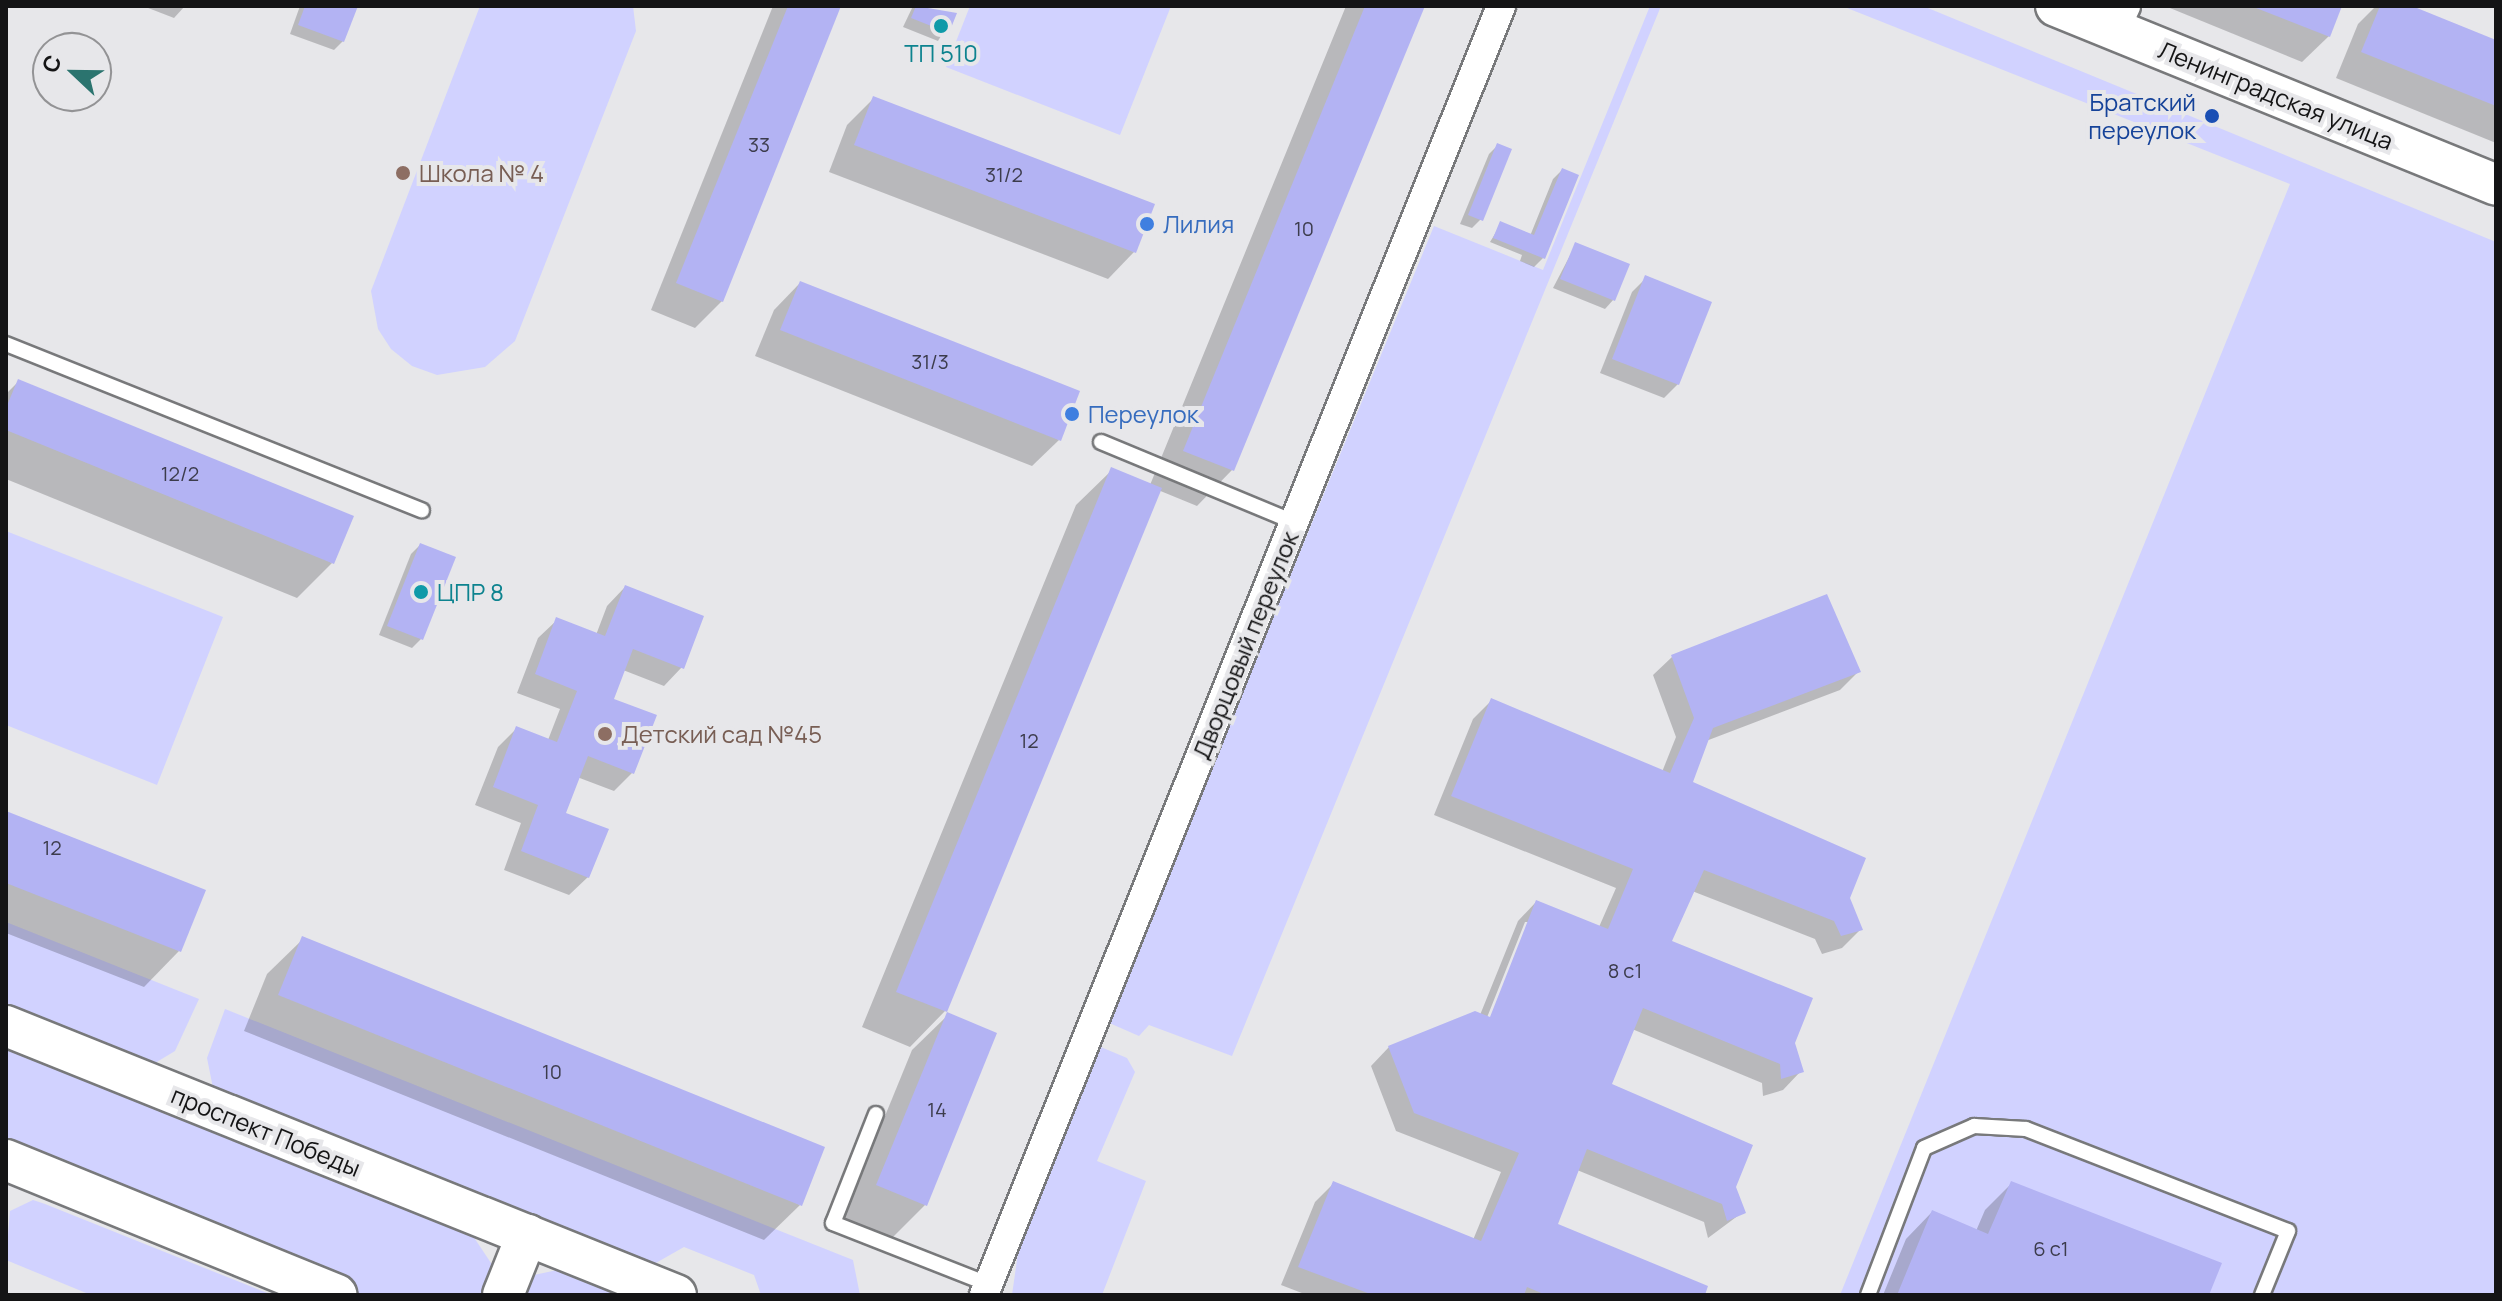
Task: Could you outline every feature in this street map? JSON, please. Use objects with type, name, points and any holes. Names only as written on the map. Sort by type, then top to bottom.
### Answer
[{"type":"main road","name":"Ленинградская улица","points":[[2056,6],[2120,18],[2496,185]]},
{"type":"main road","name":"проспект Победы","points":[[6,1026],[676,1295]]},
{"type":"main road","points":[[8,1166],[337,1295]]},
{"type":"main road","points":[[503,1295],[527,1235]]},
{"type":"street","name":"Дворцовый переулок","points":[[987,1291],[1501,6]]},
{"type":"lane","points":[[6,344],[422,510]]},
{"type":"lane","points":[[1101,442],[1294,522]]},
{"type":"lane","points":[[876,1114],[833,1223],[987,1291]]},
{"type":"lane","points":[[1868,1295],[1924,1148],[1974,1126],[2026,1129],[2288,1231],[2262,1295]]},
{"type":"shaded area","points":[[480,6],[633,6],[636,31],[515,341],[485,367],[437,375],[412,366],[391,349],[378,329],[371,291]]},
{"type":"shaded area","points":[[970,6],[1171,6],[1120,135],[946,67]]},
{"type":"shaded area","points":[[1650,6],[1661,6],[1232,1056],[1149,1025],[1139,1036],[1107,1022],[1434,226],[1543,270]]},
{"type":"shaded area","points":[[1842,6],[1923,6],[2496,242],[2496,1295],[1840,1295],[2290,184]]},
{"type":"shaded area","points":[[6,531],[223,617],[157,785],[6,725]]},
{"type":"shaded area","points":[[6,922],[199,999],[175,1051],[150,1066],[6,1012]]},
{"type":"shaded area","points":[[225,1009],[853,1260],[860,1295],[761,1295],[754,1275],[684,1247],[647,1268],[214,1093],[207,1058]]},
{"type":"shaded area","points":[[1096,1045],[1127,1058],[1135,1072],[1097,1161],[1146,1181],[1102,1295],[1012,1295],[1022,1225]]},
{"type":"shaded area","points":[[6,1049],[473,1236],[493,1266],[489,1295],[361,1295],[6,1149]]},
{"type":"shaded area","points":[[33,1200],[272,1295],[91,1295],[6,1260],[10,1211]]},
{"type":"shaded area","points":[[562,1269],[628,1295],[521,1295],[534,1275]]},
{"type":"building","points":[[305,6],[358,6],[344,42],[298,25]]},
{"type":"building","points":[[788,6],[841,6],[723,302],[676,283]]},
{"type":"building","name":"ТП 510","points":[[916,6],[957,13],[949,33],[911,18]]},
{"type":"building","points":[[1365,6],[1425,6],[1234,471],[1183,451]]},
{"type":"building","points":[[2251,6],[2342,6],[2330,37]]},
{"type":"building","points":[[2380,6],[2412,6],[2496,40],[2496,106],[2361,52]]},
{"type":"building","points":[[873,96],[1155,204],[1136,253],[854,145]]},
{"type":"building","points":[[1497,143],[1512,149],[1483,221],[1468,215]]},
{"type":"building","points":[[1562,168],[1579,175],[1545,259],[1493,238],[1500,221],[1534,235]]},
{"type":"building","points":[[1575,242],[1630,264],[1615,301],[1560,279]]},
{"type":"building","points":[[1645,275],[1712,302],[1679,385],[1612,359]]},
{"type":"building","points":[[800,281],[1080,391],[1061,441],[780,330]]},
{"type":"building","points":[[18,379],[354,516],[334,564],[6,430],[6,408]]},
{"type":"building","points":[[1111,467],[1162,488],[947,1012],[896,992]]},
{"type":"building","name":"ЦПР 8","points":[[420,543],[456,557],[423,640],[387,626]]},
{"type":"building","name":"Детский сад №45","points":[[625,585],[704,616],[684,669],[633,649],[614,699],[657,715],[634,774],[588,756],[566,813],[609,829],[589,878],[521,851],[538,805],[493,787],[516,726],[557,742],[577,691],[535,674],[556,617],[605,636]]},
{"type":"building","points":[[1827,594],[1861,672],[1713,728],[1693,782],[1866,858],[1850,898],[1863,930],[1841,936],[1834,921],[1704,870],[1672,941],[1813,998],[1795,1043],[1804,1072],[1781,1079],[1780,1064],[1643,1008],[1612,1084],[1753,1145],[1736,1187],[1746,1213],[1727,1221],[1722,1204],[1587,1149],[1558,1224],[1708,1286],[1705,1295],[1546,1295],[1527,1287],[1524,1295],[1373,1295],[1298,1267],[1333,1181],[1481,1241],[1519,1153],[1414,1113],[1388,1046],[1475,1011],[1490,1017],[1536,900],[1608,929],[1633,869],[1451,796],[1491,698],[1670,773],[1694,718],[1671,655]]},
{"type":"building","points":[[6,811],[206,890],[181,952],[6,883]]},
{"type":"building","points":[[302,936],[825,1147],[802,1206],[278,995]]},
{"type":"building","points":[[947,1012],[997,1033],[927,1206],[876,1185]]},
{"type":"building","points":[[2011,1181],[2222,1263],[2209,1295],[1897,1295],[1932,1210],[1988,1234]]},
{"type":"place","name":"ТП 510","points":[[941,26]]},
{"type":"place","name":"Братский переулок","points":[[2212,116]]},
{"type":"place","name":"Школа № 4","points":[[403,173]]},
{"type":"place","name":"Лилия","points":[[1147,224]]},
{"type":"place","name":"Переулок","points":[[1072,414]]},
{"type":"place","name":"ЦПР 8","points":[[421,592]]},
{"type":"place","name":"Детский сад №45","points":[[605,734]]}]
